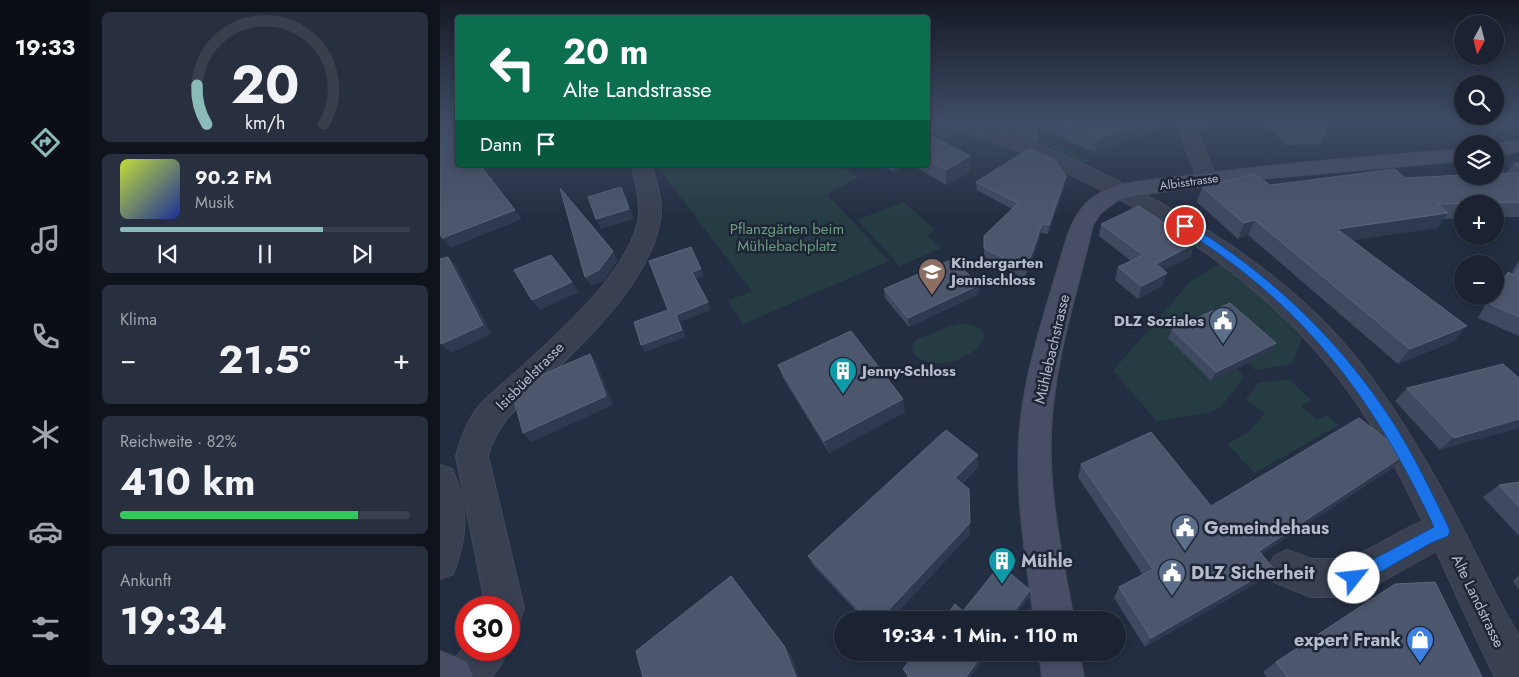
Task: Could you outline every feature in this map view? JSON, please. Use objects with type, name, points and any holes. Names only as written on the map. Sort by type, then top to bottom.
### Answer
[{"type":"main road","name":"Albisstrasse","points":[[1125,192],[1207,179],[1454,156]]},
{"type":"main road","name":"Mühlebachstrasse","points":[[1053,611],[1040,535],[1035,446],[1040,390],[1082,225],[1091,210],[1102,201],[1111,195],[1125,192]]},
{"type":"main road","points":[[1060,661],[1063,677]]},
{"type":"main road","points":[[440,672],[452,677]]},
{"type":"street","name":"Alte Landstrasse","points":[[1041,153],[1125,192],[1226,252],[1278,294],[1343,363],[1378,410],[1405,454],[1517,677]]},
{"type":"street","points":[[1199,153],[1207,179]]},
{"type":"street","name":"Isisbüelstrasse","points":[[502,596],[472,456],[478,434],[491,414],[599,307],[627,272],[641,245],[649,223],[650,202],[642,167]]},
{"type":"street","points":[[440,480],[445,494],[449,520],[447,545],[440,561]]},
{"type":"street","points":[[1287,568],[1312,578],[1354,578],[1426,538],[1443,531]]},
{"type":"street","points":[[467,677],[478,661]]},
{"type":"green space","points":[[1056,153],[1072,153],[1089,160],[1089,162],[1079,163]]},
{"type":"green space","name":"Pflanzgärten beim Mühlebachplatz","points":[[658,167],[842,167],[859,177],[827,194],[889,261],[743,324],[728,301],[752,291]]},
{"type":"green space","points":[[904,202],[935,230],[927,235],[941,248],[900,266],[857,220]]},
{"type":"green space","points":[[1221,263],[1272,306],[1302,338],[1292,364],[1255,370],[1248,363],[1270,352],[1169,338],[1211,381],[1237,369],[1244,377],[1221,407],[1211,412],[1157,421],[1113,371],[1190,282]]},
{"type":"green space","points":[[963,323],[979,328],[984,336],[980,345],[970,354],[956,361],[940,363],[924,361],[912,351],[914,342],[918,339],[950,326]]},
{"type":"green space","points":[[1289,379],[1311,400],[1301,406],[1317,420],[1327,415],[1339,425],[1255,473],[1227,444],[1249,432],[1265,413],[1245,400],[1259,383]]},
{"type":"building","points":[[440,153],[455,153],[455,167],[482,167],[515,210],[442,238],[440,234]]},
{"type":"building","points":[[930,153],[963,153],[970,156],[946,170],[930,161]]},
{"type":"building","points":[[1023,153],[1037,153],[1055,160],[1066,176],[1049,225],[1042,224],[1026,270],[984,248],[984,236],[1018,203],[976,182]]},
{"type":"building","points":[[1395,169],[1405,178],[1454,175],[1454,185],[1504,185],[1504,174],[1519,173],[1519,202],[1504,202],[1504,195],[1454,195],[1454,204],[1438,204],[1448,213],[1337,229],[1467,326],[1410,349],[1255,220],[1244,223],[1202,187],[1255,174],[1270,185]]},
{"type":"building","points":[[621,187],[629,209],[596,219],[588,197]]},
{"type":"building","points":[[560,188],[613,251],[599,270],[585,277]]},
{"type":"building","points":[[1139,206],[1194,244],[1156,264],[1167,273],[1142,286],[1118,267],[1143,255],[1101,224]]},
{"type":"building","points":[[691,247],[701,269],[692,272],[708,302],[676,315],[682,330],[641,345],[634,322],[668,310],[649,261]]},
{"type":"building","points":[[551,255],[572,282],[532,300],[514,270]]},
{"type":"building","points":[[448,257],[483,325],[441,344],[440,259]]},
{"type":"building","name":"Kindergarten Jennischloss","points":[[953,259],[979,285],[908,318],[884,289]]},
{"type":"building","points":[[1519,267],[1519,317],[1492,305],[1504,305],[1504,279],[1508,272],[1514,275]]},
{"type":"building","points":[[1230,303],[1276,343],[1216,372],[1172,329]]},
{"type":"building","name":"Jenny-Schloss","points":[[851,331],[903,399],[824,441],[778,365]]},
{"type":"building","points":[[590,354],[606,396],[523,433],[513,396],[530,380]]},
{"type":"building","points":[[1503,364],[1519,378],[1519,419],[1454,438],[1407,388]]},
{"type":"building","points":[[1359,418],[1406,454],[1259,551],[1273,568],[1151,638],[1119,587],[1153,569],[1081,464],[1151,432],[1211,506]]},
{"type":"building","points":[[946,430],[978,455],[955,478],[969,489],[970,523],[887,611],[860,611],[808,556]]},
{"type":"building","points":[[1519,482],[1519,507],[1499,485]]},
{"type":"building","name":"Mühle","points":[[1000,565],[1030,590],[1015,611],[963,611]]},
{"type":"building","points":[[731,576],[784,646],[796,677],[643,677],[636,651]]},
{"type":"building","points":[[1435,582],[1482,677],[1288,677],[1276,662],[1395,584]]},
{"type":"building","name":"Mühle","points":[[955,604],[963,611],[950,611]]},
{"type":"building","points":[[909,661],[978,661],[966,677],[907,677],[909,675],[903,669]]},
{"type":"place","name":"Kindergarten Jennischloss","points":[[932,296]]},
{"type":"place","name":"DLZ Soziales","points":[[1223,345]]},
{"type":"place","name":"Jenny-Schloss","points":[[843,395]]},
{"type":"place","name":"Gemeindehaus","points":[[1185,552]]},
{"type":"place","name":"Mühle","points":[[1002,585]]},
{"type":"place","name":"DLZ Sicherheit","points":[[1172,597]]},
{"type":"place","name":"expert Frank","points":[[1420,664]]},
{"type":"route","points":[[1185,226],[1226,252],[1278,294],[1310,325],[1343,363],[1378,410],[1405,454],[1443,531],[1426,538],[1354,578]]}]
